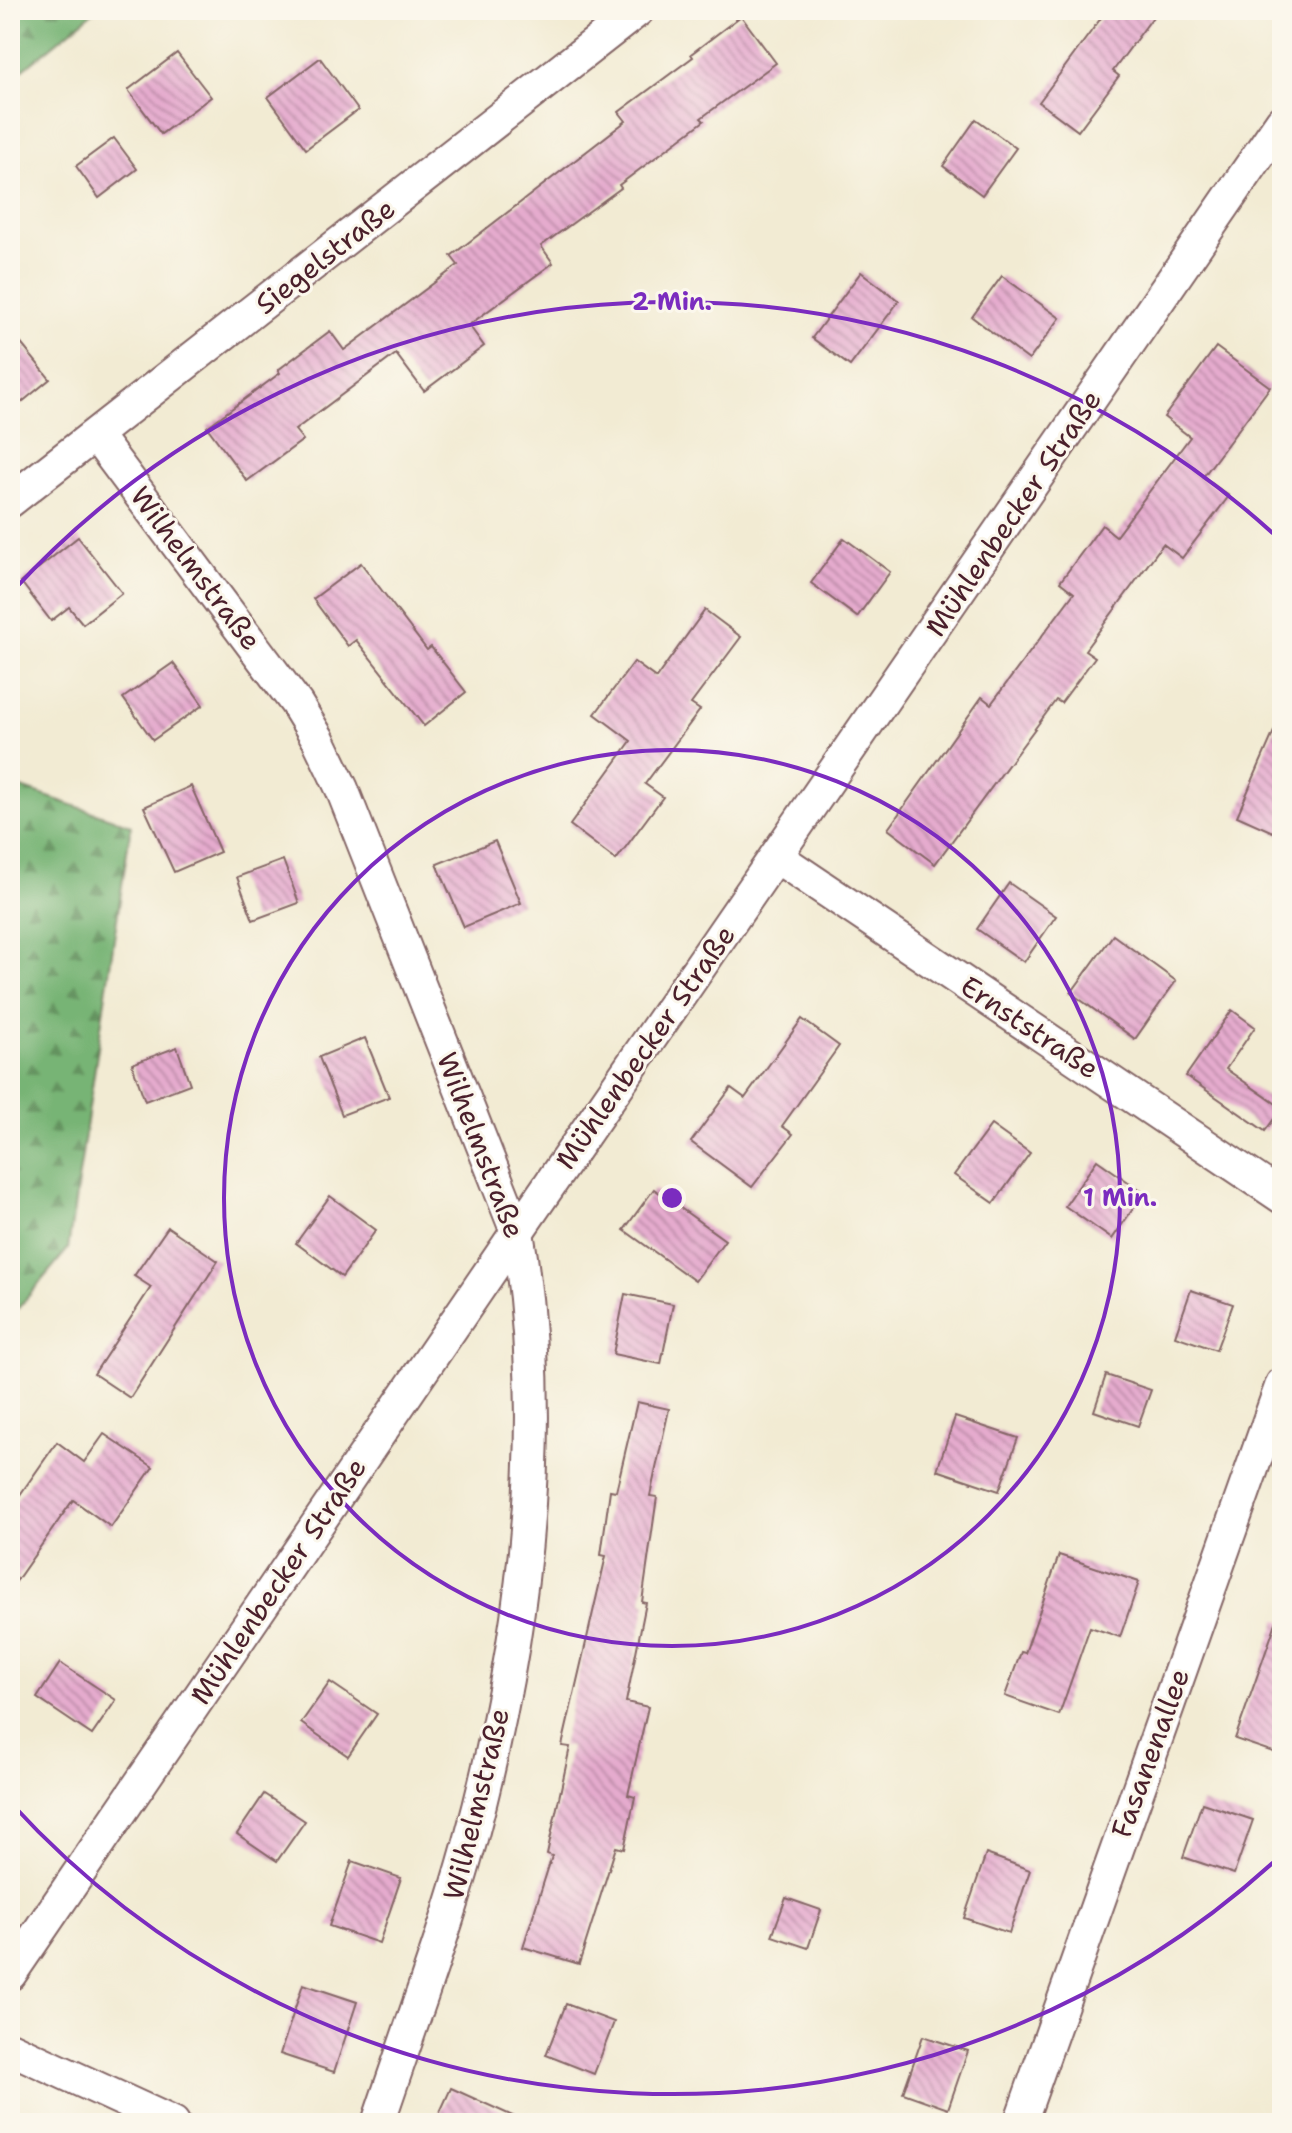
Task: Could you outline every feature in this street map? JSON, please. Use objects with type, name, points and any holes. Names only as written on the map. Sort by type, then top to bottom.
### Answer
[{"type":"street","name":"Siegelstraße","points":[[10,501],[638,10]]},
{"type":"street","name":"Mühlenbecker Straße","points":[[10,1974],[1282,121]]},
{"type":"street","name":"Wilhelmstraße","points":[[96,436],[279,678],[318,739],[348,803],[517,1232],[530,1337],[530,1464],[523,1566],[509,1663],[469,1844],[378,2123]]},
{"type":"street","name":"Ernststraße","points":[[777,857],[1282,1197]]},
{"type":"street","name":"Fasanenallee","points":[[1020,2123],[1282,1384]]},
{"type":"street","points":[[10,2048],[173,2123]]},
{"type":"green space","points":[[10,10],[96,10],[10,80]]},
{"type":"green space","points":[[10,784],[131,825],[68,1249],[10,1318]]},
{"type":"building","points":[[1107,10],[1158,10],[1113,71],[1119,76],[1078,131],[1039,102]]},
{"type":"building","points":[[741,16],[776,63],[701,118],[704,121],[619,185],[621,188],[541,246],[553,263],[469,325],[484,346],[424,391],[396,354],[295,430],[303,440],[247,481],[207,427],[330,331],[344,350],[458,265],[451,256],[626,121],[619,112],[693,57],[691,54]]},
{"type":"building","points":[[177,53],[211,97],[161,134],[128,90]]},
{"type":"building","points":[[320,58],[358,110],[306,149],[268,97]]},
{"type":"building","points":[[976,119],[1016,148],[982,195],[943,166]]},
{"type":"building","points":[[114,138],[137,169],[99,198],[76,166]]},
{"type":"building","points":[[861,272],[899,301],[850,366],[812,338]]},
{"type":"building","points":[[1002,276],[1060,318],[1029,360],[972,317]]},
{"type":"building","points":[[10,330],[50,379],[10,412]]},
{"type":"building","points":[[1216,347],[1270,387],[1203,477],[1229,496],[1182,558],[1163,544],[1085,650],[1095,657],[1061,703],[1056,700],[935,864],[888,829],[982,697],[991,704],[1074,593],[1060,582],[1102,525],[1116,536],[1190,437],[1164,417]]},
{"type":"building","points":[[78,537],[122,593],[83,624],[69,607],[51,621],[21,582]]},
{"type":"building","points":[[844,538],[890,572],[857,617],[811,583]]},
{"type":"building","points":[[361,563],[427,650],[431,647],[466,692],[424,726],[356,640],[348,646],[313,599]]},
{"type":"building","points":[[705,610],[741,637],[691,704],[700,710],[645,784],[663,797],[616,860],[570,825],[631,741],[595,714],[634,662],[656,678]]},
{"type":"building","points":[[173,663],[203,705],[153,740],[123,698]]},
{"type":"building","points":[[1282,713],[1282,836],[1237,816]]},
{"type":"building","points":[[191,786],[220,852],[174,872],[144,807]]},
{"type":"building","points":[[495,841],[521,903],[464,927],[437,864]]},
{"type":"building","points":[[283,860],[299,903],[253,920],[237,877]]},
{"type":"building","points":[[1009,883],[1056,916],[1024,962],[977,929]]},
{"type":"building","points":[[1113,935],[1176,981],[1135,1039],[1071,993]]},
{"type":"building","points":[[1232,1010],[1255,1027],[1226,1069],[1282,1108],[1265,1131],[1186,1076]]},
{"type":"building","points":[[802,1019],[839,1046],[782,1126],[793,1134],[752,1187],[691,1142],[731,1088],[745,1098]]},
{"type":"building","points":[[365,1038],[389,1097],[342,1115],[319,1057]]},
{"type":"building","points":[[177,1047],[190,1084],[145,1101],[132,1064]]},
{"type":"building","points":[[991,1125],[1030,1153],[994,1203],[954,1175]]},
{"type":"building","points":[[1097,1160],[1144,1193],[1112,1239],[1065,1206]]},
{"type":"building","points":[[654,1189],[725,1240],[695,1281],[624,1230]]},
{"type":"building","points":[[330,1196],[376,1230],[342,1277],[296,1243]]},
{"type":"building","points":[[168,1227],[218,1261],[130,1398],[94,1374],[151,1287],[134,1276]]},
{"type":"building","points":[[1191,1290],[1233,1304],[1216,1350],[1175,1336]]},
{"type":"building","points":[[625,1294],[673,1304],[661,1364],[613,1354]]},
{"type":"building","points":[[1106,1375],[1151,1390],[1138,1426],[1094,1411]]},
{"type":"building","points":[[637,1402],[669,1409],[650,1496],[657,1497],[642,1602],[646,1603],[626,1702],[648,1707],[628,1795],[635,1797],[624,1849],[616,1847],[579,1964],[523,1947],[552,1856],[547,1854],[570,1747],[562,1746],[606,1556],[601,1555],[610,1490],[616,1491]]},
{"type":"building","points":[[955,1417],[1018,1438],[999,1491],[937,1470]]},
{"type":"building","points":[[104,1434],[153,1467],[111,1527],[73,1500],[10,1590],[10,1509],[57,1442],[84,1462]]},
{"type":"building","points":[[1059,1555],[1139,1582],[1120,1637],[1090,1627],[1059,1715],[1005,1696],[1021,1652],[1025,1653]]},
{"type":"building","points":[[1277,1620],[1282,1621],[1282,1755],[1235,1739]]},
{"type":"building","points":[[60,1663],[116,1700],[92,1735],[37,1698]]},
{"type":"building","points":[[330,1682],[377,1714],[348,1756],[301,1723]]},
{"type":"building","points":[[264,1794],[305,1821],[277,1861],[237,1834]]},
{"type":"building","points":[[1202,1803],[1253,1820],[1234,1874],[1183,1857]]},
{"type":"building","points":[[986,1854],[1030,1870],[1009,1933],[964,1918]]},
{"type":"building","points":[[352,1861],[401,1878],[379,1943],[329,1926]]},
{"type":"building","points":[[786,1898],[821,1910],[808,1948],[772,1936]]},
{"type":"building","points":[[303,1984],[357,2002],[334,2072],[280,2054]]},
{"type":"building","points":[[566,2004],[614,2022],[594,2074],[546,2055]]},
{"type":"building","points":[[923,2036],[968,2051],[948,2109],[903,2093]]},
{"type":"building","points":[[451,2088],[528,2123],[435,2123]]}]
